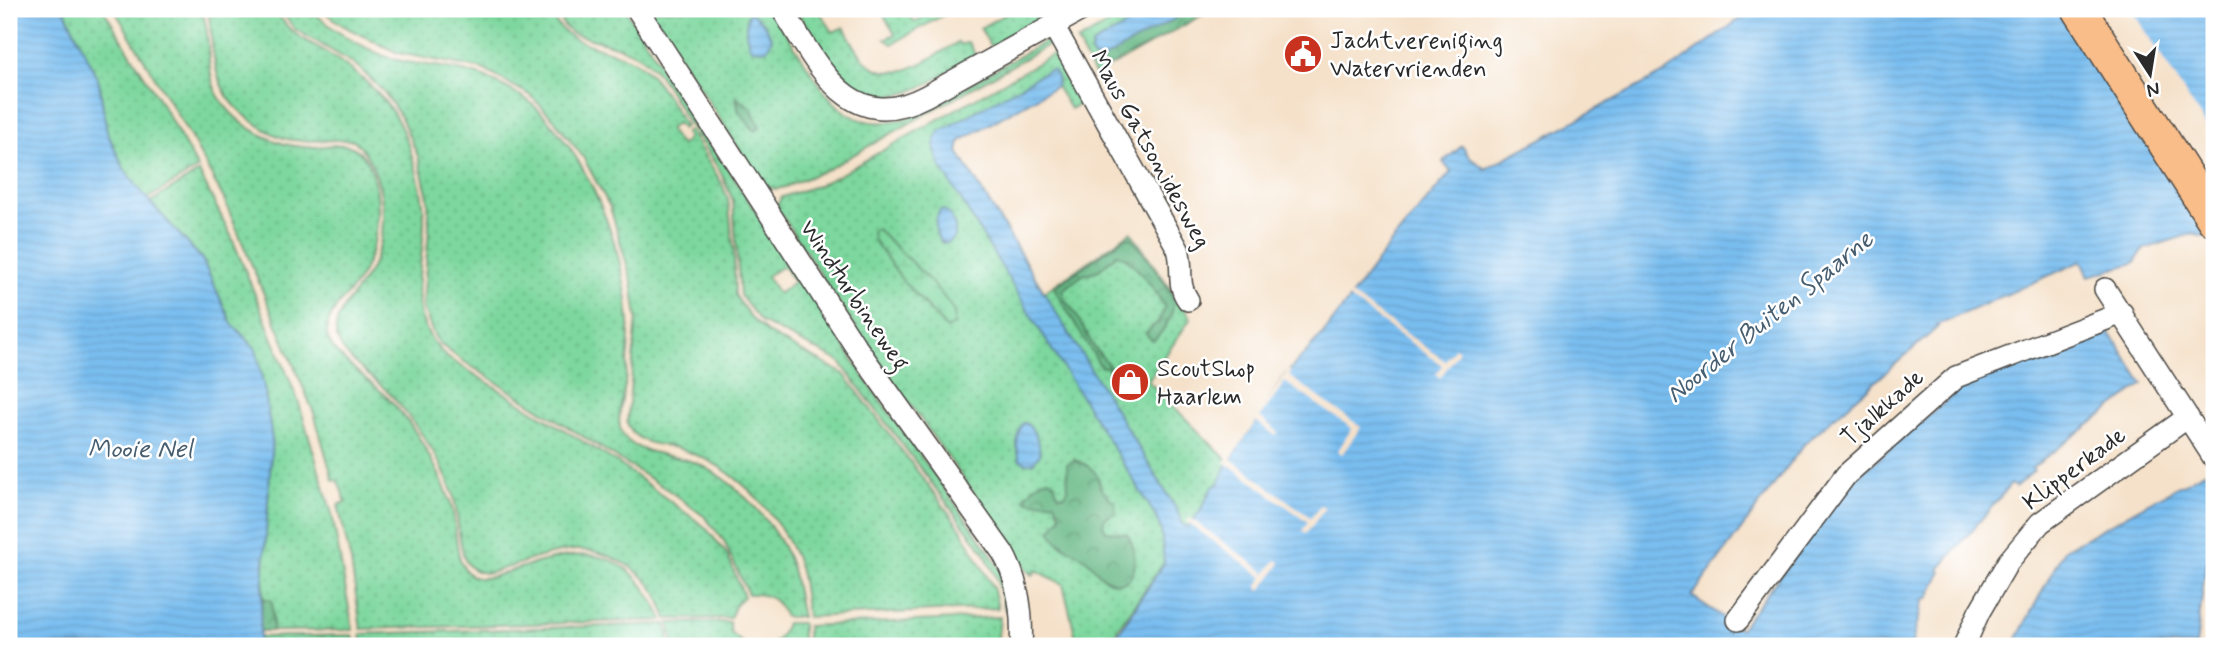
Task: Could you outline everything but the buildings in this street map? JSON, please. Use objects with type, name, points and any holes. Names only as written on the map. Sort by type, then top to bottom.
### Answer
[{"type":"main road","points":[[2079,9],[2214,220]]},
{"type":"main road","points":[[2102,9],[2214,185]]},
{"type":"street","name":"Windturbineweg","points":[[637,9],[853,344],[993,538],[1010,566],[1021,612],[1021,646]]},
{"type":"street","points":[[782,9],[832,83],[855,102],[879,109],[913,103],[1083,9]]},
{"type":"street","name":"Maus Gatsonidesweg","points":[[1053,26],[1178,249],[1182,260],[1180,286],[1188,300]]},
{"type":"street","points":[[2105,289],[2214,458]]},
{"type":"street","name":"Tjalkkade","points":[[1738,620],[1846,475],[1956,377],[2122,313]]},
{"type":"street","name":"Klipperkade","points":[[1964,646],[1979,612],[2008,562],[2040,523],[2188,416]]},
{"type":"green space","points":[[64,9],[103,9],[198,168],[147,199],[125,171],[107,132],[99,82]]},
{"type":"green space","points":[[114,9],[201,9],[207,30],[209,65],[214,87],[236,118],[260,134],[286,144],[300,147],[350,146],[368,163],[373,174],[378,202],[373,246],[355,285],[332,314],[327,335],[335,350],[385,395],[418,436],[449,499],[454,516],[458,553],[469,574],[486,578],[555,559],[577,555],[597,556],[616,562],[633,574],[648,593],[663,620],[361,629],[351,562],[338,505],[346,502],[338,481],[333,480],[314,413],[224,199],[193,141]]},
{"type":"green space","points":[[206,9],[274,9],[294,33],[350,69],[383,99],[405,136],[421,191],[424,224],[418,295],[425,327],[434,343],[448,358],[618,463],[705,527],[727,554],[744,597],[737,602],[730,618],[667,619],[657,594],[644,578],[621,562],[596,552],[559,552],[489,573],[469,566],[461,543],[453,494],[435,454],[401,406],[354,363],[340,346],[337,337],[338,320],[371,268],[382,236],[382,201],[373,167],[354,140],[288,139],[268,131],[240,111],[230,100],[218,76]]},
{"type":"green space","points":[[279,9],[305,9],[346,37],[390,58],[483,77],[527,100],[551,124],[586,174],[600,203],[620,263],[629,321],[620,414],[621,431],[634,446],[691,461],[714,472],[750,502],[770,525],[785,551],[802,617],[785,617],[771,598],[748,594],[724,541],[705,517],[671,492],[440,344],[423,307],[429,227],[428,197],[418,156],[401,117],[384,92],[356,65],[295,29]]},
{"type":"green space","points":[[320,9],[550,9],[556,23],[577,40],[619,54],[644,68],[661,88],[685,126],[682,129],[677,123],[669,129],[681,146],[688,138],[685,133],[689,130],[721,182],[728,199],[735,295],[751,318],[769,334],[844,374],[961,529],[993,587],[998,608],[807,617],[797,561],[775,520],[763,505],[749,490],[718,466],[683,450],[645,441],[632,432],[627,424],[637,318],[632,282],[610,207],[583,157],[551,116],[530,95],[483,69],[398,53],[345,27]]},
{"type":"green space","points":[[555,9],[625,9],[697,121],[690,126],[663,81],[643,59],[618,47],[572,33],[564,26]]},
{"type":"green space","points":[[649,9],[770,9],[816,80],[837,105],[861,120],[875,122],[892,122],[911,117],[1046,41],[1050,44],[828,169],[777,189],[764,187]]},
{"type":"green space","points":[[805,9],[818,9],[833,32],[844,27],[861,55],[879,70],[902,71],[914,67],[958,42],[961,45],[968,42],[976,56],[918,89],[889,95],[872,93],[842,74],[829,59],[798,13]]},
{"type":"green space","points":[[880,9],[906,9],[914,22],[938,9],[954,9],[892,44],[885,39],[895,34]]},
{"type":"green space","points":[[1015,9],[1059,9],[991,47],[980,28]]},
{"type":"green space","points":[[1135,9],[1156,9],[1092,45],[1094,58],[1101,60],[1106,69],[1100,73],[1102,77],[1095,76],[1077,42]]},
{"type":"green space","points":[[1192,9],[1213,9],[1106,69],[1101,60]]},
{"type":"green space","points":[[1056,53],[1085,101],[1070,109],[1056,86],[960,141],[958,152],[1044,292],[1131,232],[1191,318],[1148,381],[1229,462],[1219,483],[1212,488],[1200,511],[1106,646],[1078,646],[1063,584],[1036,570],[1033,575],[1019,563],[1004,535],[860,335],[776,206],[782,197],[819,185],[839,175]]},
{"type":"green space","points":[[736,97],[751,108],[760,127],[755,131],[739,112]]},
{"type":"green space","points":[[698,123],[870,386],[990,552],[1003,575],[1011,608],[1005,610],[996,577],[984,552],[839,361],[761,322],[740,295],[733,200],[720,171],[692,128]],"holes":[[[783,266],[794,282],[778,294],[767,276]]]},
{"type":"green space","points":[[199,172],[232,238],[299,403],[332,514],[353,630],[273,631],[272,601],[263,598],[266,523],[256,349],[232,324],[202,259],[150,202]]},
{"type":"green space","points":[[877,229],[943,295],[954,314],[954,325],[947,329],[903,281],[873,239],[872,231]]},
{"type":"green space","points":[[1126,237],[1132,238],[1167,286],[1173,300],[1168,322],[1154,340],[1146,333],[1158,322],[1165,308],[1144,276],[1123,256],[1117,254],[1099,270],[1083,275],[1063,292],[1064,299],[1074,311],[1094,347],[1112,369],[1118,381],[1115,383],[1107,367],[1101,367],[1055,287]]},
{"type":"green space","points":[[1074,460],[1093,470],[1100,488],[1115,503],[1116,512],[1104,519],[1106,531],[1127,534],[1131,540],[1134,566],[1128,580],[1122,583],[1104,578],[1088,561],[1057,541],[1051,531],[1061,516],[1055,502],[1024,499],[1038,484],[1049,479],[1055,484],[1059,495],[1065,495],[1068,489],[1067,464]]},
{"type":"green space","points":[[263,598],[272,601],[273,631],[259,631]]},
{"type":"green space","points":[[1000,617],[997,646],[807,646],[807,626]]},
{"type":"green space","points":[[729,622],[731,633],[743,646],[674,646],[669,623]]},
{"type":"green space","points":[[786,623],[802,623],[802,646],[766,646],[779,637]]},
{"type":"green space","points":[[666,624],[670,646],[363,646],[361,634]]},
{"type":"green space","points":[[353,635],[355,646],[259,646],[259,637]]},
{"type":"water","name":"Mooie Nel","points":[[9,9],[64,9],[99,82],[107,132],[125,171],[202,259],[232,324],[256,349],[272,439],[259,646],[9,646]]},
{"type":"water","points":[[1156,9],[1192,9],[1101,60],[1094,58],[1092,45]]},
{"type":"water","name":"Noorder Buiten Spaarne","points":[[1754,9],[2214,9],[2214,234],[2191,234],[2144,249],[2134,263],[2089,276],[2082,261],[1937,325],[1938,327],[1805,443],[1692,596],[1740,629],[1852,481],[1965,385],[2108,330],[2143,384],[2032,468],[2034,471],[2015,487],[2011,484],[1939,569],[1941,572],[1928,599],[1924,598],[1911,646],[1110,646],[1164,563],[1161,530],[1157,518],[941,167],[935,145],[939,132],[1053,70],[1056,86],[960,141],[958,152],[1178,512],[1182,524],[1188,527],[1212,488],[1219,483],[1227,465],[1284,376],[1324,333],[1390,244],[1451,172],[1443,162],[1462,146],[1469,156],[1485,169],[1666,72]]},
{"type":"water","points":[[750,12],[763,23],[772,39],[767,49],[751,48],[746,31]]},
{"type":"water","points":[[940,210],[947,212],[954,225],[955,237],[948,243],[942,243],[936,232]]},
{"type":"water","points":[[1023,423],[1032,429],[1039,446],[1040,454],[1033,463],[1020,460],[1017,437]]},
{"type":"water","points":[[2206,471],[2214,483],[2214,555],[2206,563],[2196,646],[2013,646],[2064,550]]},
{"type":"pier","points":[[2062,9],[2131,9],[2214,138],[2214,238],[2208,238]]},
{"type":"pier","points":[[1350,294],[1445,361],[1455,348],[1459,351],[1440,378],[1436,374],[1442,365],[1347,297]]},
{"type":"pier","points":[[1288,370],[1291,372],[1289,376],[1361,427],[1342,454],[1338,451],[1352,428],[1285,382],[1260,417],[1278,432],[1276,436],[1256,421],[1231,459],[1311,518],[1321,505],[1325,508],[1306,534],[1302,531],[1308,522],[1225,462]]},
{"type":"pier","points":[[1190,518],[1266,573],[1276,560],[1281,563],[1261,590],[1257,587],[1263,577],[1187,522]]},
{"type":"place","name":"Jachtvereniging Watervrienden","points":[[1303,54]]},
{"type":"place","name":"ScoutShop Haarlem","points":[[1130,382]]}]
